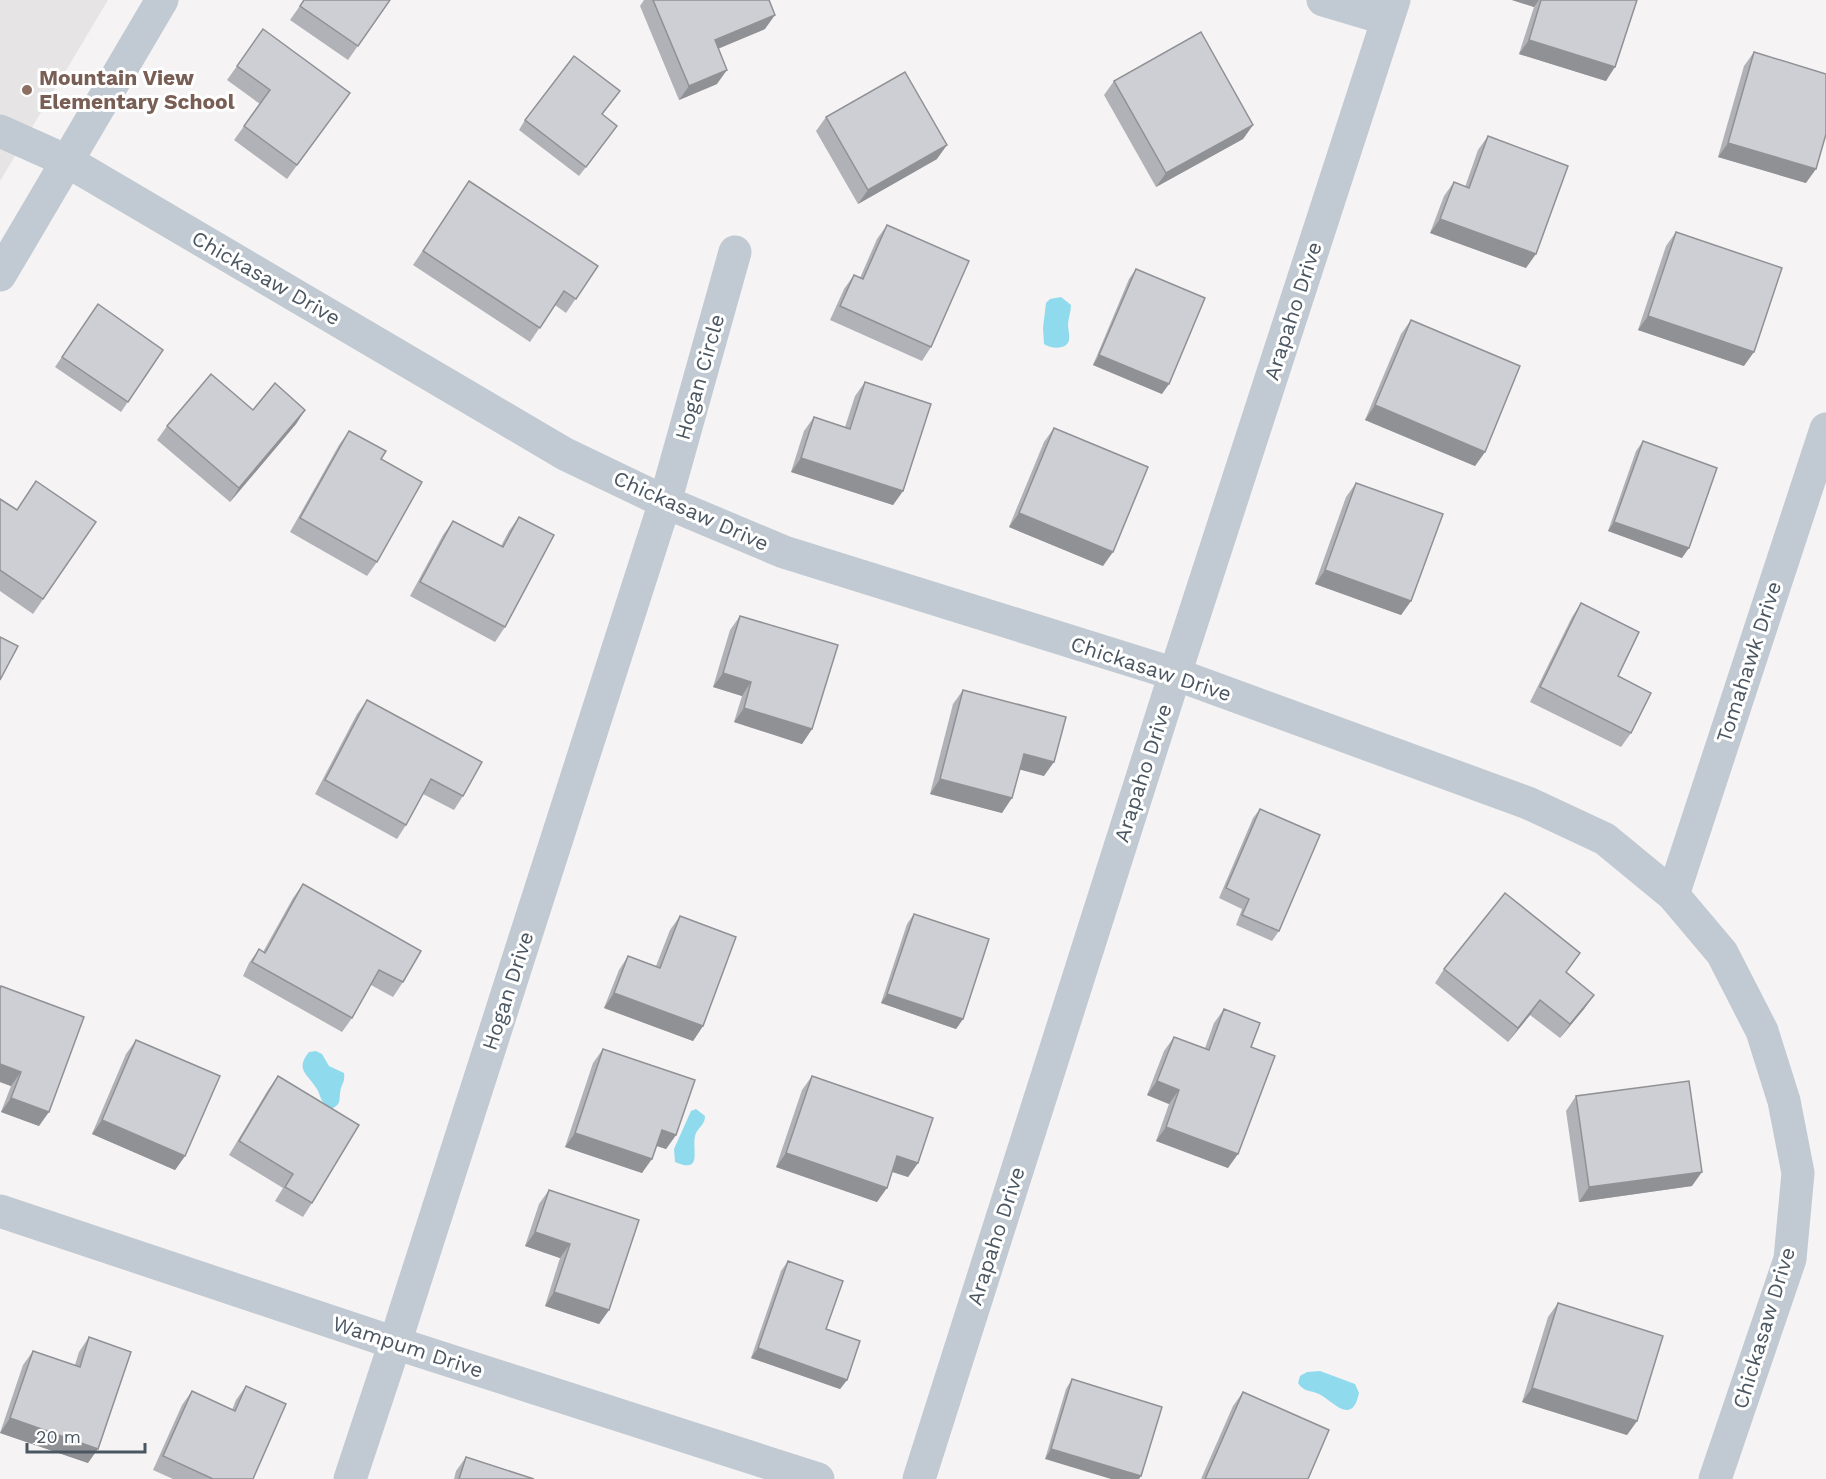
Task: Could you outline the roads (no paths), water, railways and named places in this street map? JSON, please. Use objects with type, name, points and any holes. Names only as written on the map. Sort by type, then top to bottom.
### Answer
[{"type":"street","points":[[0,275],[162,0]]},
{"type":"street","points":[[1323,0],[1391,10]]},
{"type":"street","name":"Arapaho Drive","points":[[919,1479],[1175,674],[1391,10]]},
{"type":"street","name":"Chickasaw Drive","points":[[0,131],[67,161],[565,454],[665,502],[784,552],[1175,674],[1528,803],[1605,839],[1673,895],[1722,953],[1762,1031],[1784,1101],[1798,1173],[1790,1258],[1714,1479]]},
{"type":"street","name":"Hogan Circle","points":[[665,502],[735,252]]},
{"type":"street","name":"Tomahawk Drive","points":[[1673,895],[1826,429]]},
{"type":"street","name":"Hogan Drive","points":[[350,1479],[665,502]]},
{"type":"street","name":"Wampum Drive","points":[[0,1211],[395,1343],[818,1479]]},
{"type":"water","points":[[1061,297],[1071,305],[1068,322],[1069,340],[1065,346],[1054,348],[1044,344],[1046,303],[1050,299]]},
{"type":"water","points":[[316,1051],[322,1054],[329,1066],[344,1073],[337,1106],[330,1109],[323,1102],[303,1068],[309,1052]]},
{"type":"water","points":[[696,1109],[705,1116],[705,1119],[696,1133],[693,1162],[690,1165],[684,1165],[675,1162],[674,1149],[691,1111]]},
{"type":"water","points":[[1320,1371],[1355,1384],[1359,1393],[1352,1408],[1342,1409],[1298,1383],[1300,1376],[1307,1372]]},
{"type":"place","name":"Mountain View Elementary School","points":[[27,90]]}]
